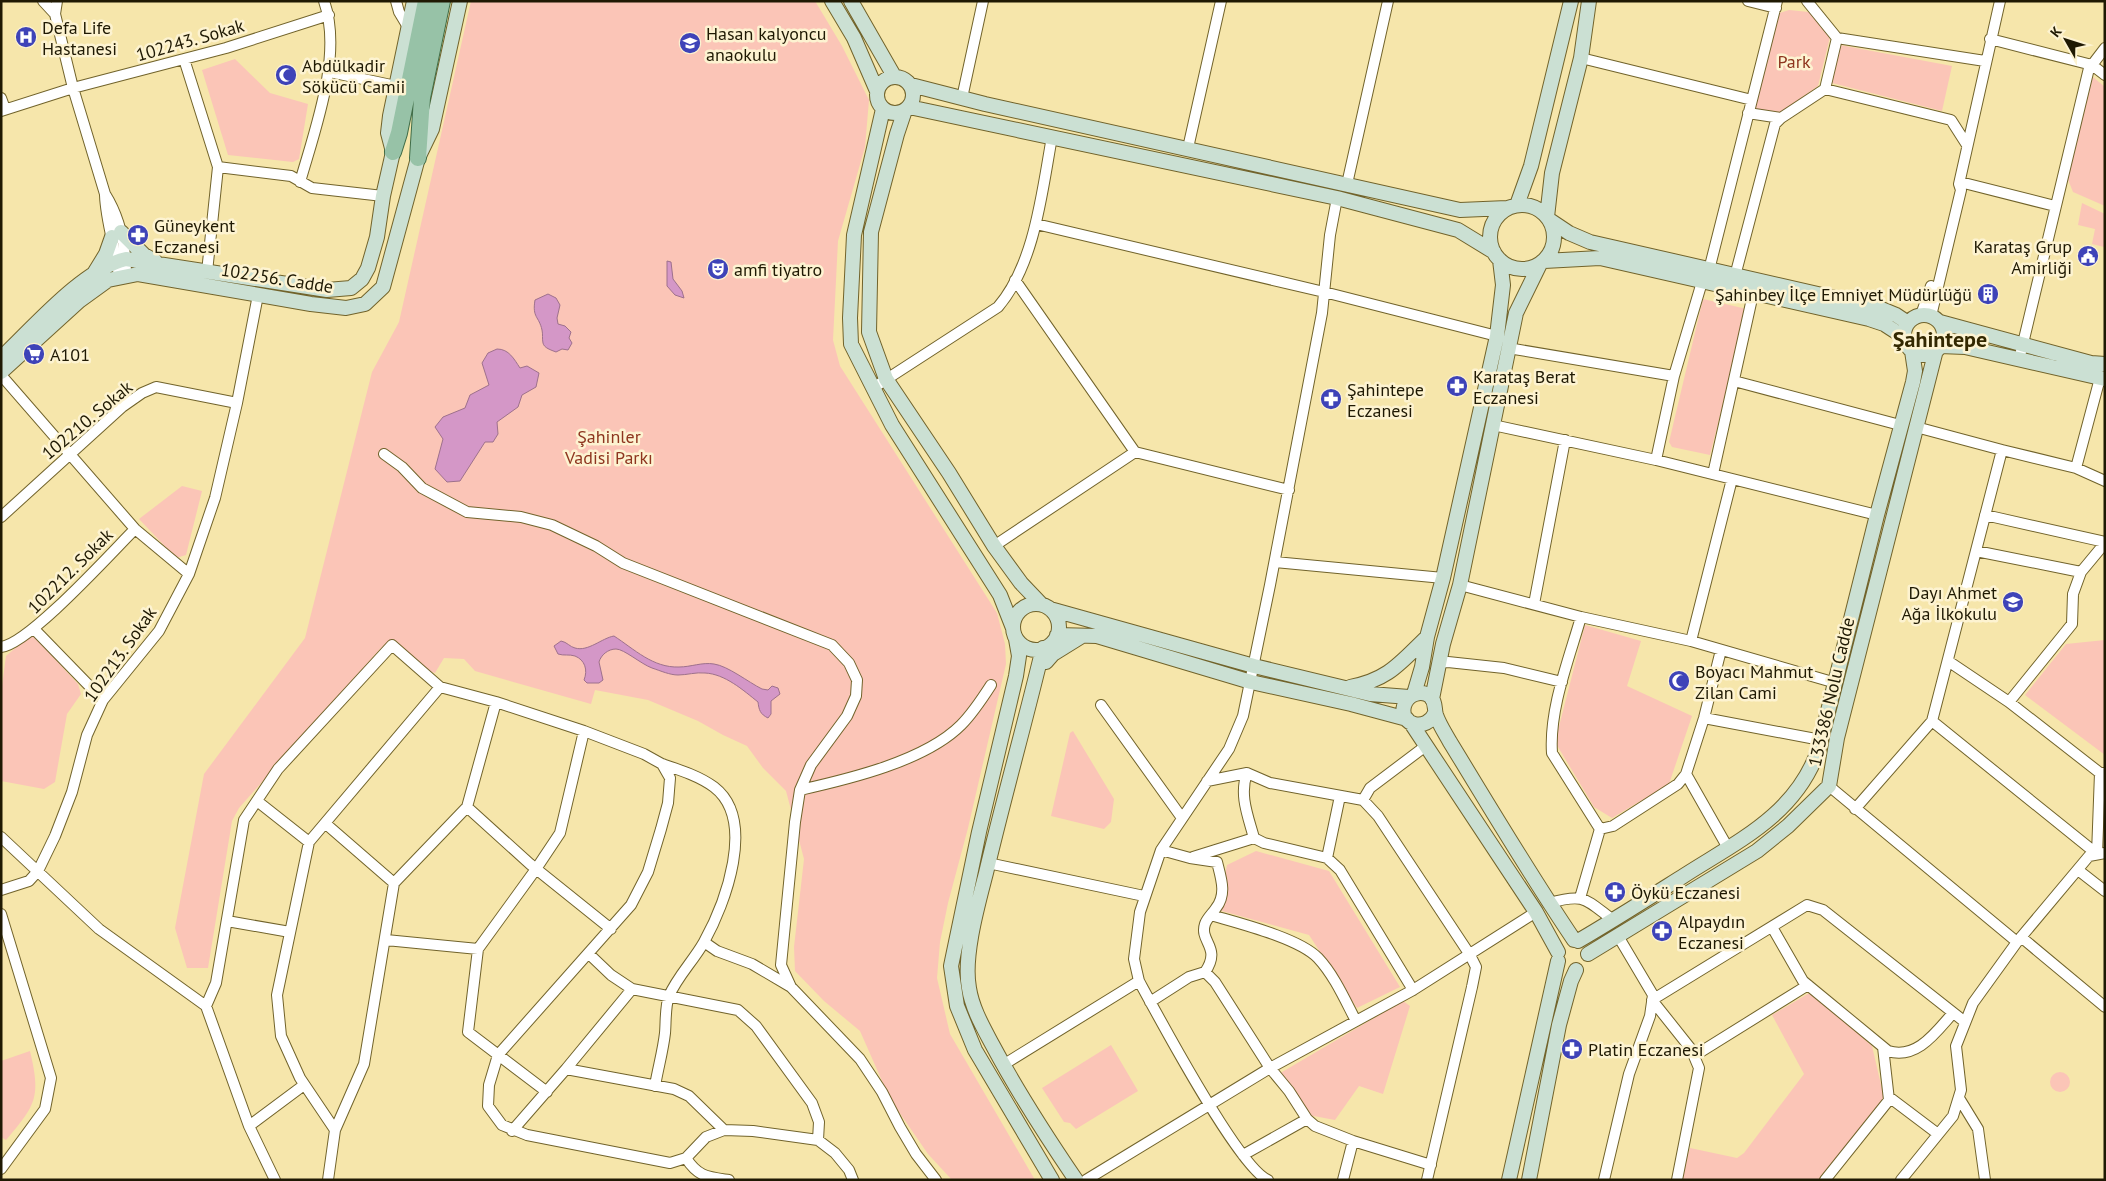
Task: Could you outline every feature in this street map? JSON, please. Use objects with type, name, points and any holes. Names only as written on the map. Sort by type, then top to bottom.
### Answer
[{"type":"main road","points":[[393,152],[399,133],[426,1]]},
{"type":"main road","points":[[418,158],[422,98],[442,1]]},
{"type":"street","points":[[43,1],[55,14]]},
{"type":"street","points":[[57,1],[55,14],[73,88],[106,194],[114,209],[116,234],[122,260],[122,277]]},
{"type":"street","points":[[300,182],[330,72],[329,16],[324,1]]},
{"type":"street","points":[[396,1],[399,12],[408,27]]},
{"type":"street","points":[[393,152],[388,133],[414,1]]},
{"type":"street","name":"102256. Cadde","points":[[1,373],[79,301],[108,280],[122,277],[138,274],[346,308],[365,304],[383,287],[418,158],[432,129],[460,1]]},
{"type":"street","points":[[832,1],[854,38],[877,91],[878,101],[883,109],[896,113],[907,109],[931,112],[1337,198],[1458,230],[1516,268],[1526,269],[1542,262],[1600,258],[1877,322],[1904,338],[1912,351],[1922,354],[1938,348],[1965,347],[2103,378],[2076,468]]},
{"type":"street","points":[[851,1],[894,76]]},
{"type":"street","points":[[962,98],[984,1]]},
{"type":"street","points":[[1188,148],[1221,1]]},
{"type":"street","points":[[1347,184],[1388,1]]},
{"type":"street","points":[[1435,713],[1498,824],[1549,903],[1576,940],[1585,946],[1588,954],[1584,966],[1576,970],[1564,968],[1536,912],[1427,745],[1409,721],[1404,710],[1404,705],[1412,695],[1422,666],[1427,637],[1443,578],[1498,336],[1503,285],[1497,256],[1490,242],[1490,232],[1499,214],[1512,207],[1530,166],[1570,1]]},
{"type":"street","points":[[1432,699],[1439,663],[1460,585],[1516,313],[1554,243],[1554,232],[1549,219],[1552,173],[1581,58],[1589,1]]},
{"type":"street","points":[[1709,270],[1777,5],[1748,1]]},
{"type":"street","points":[[1807,1],[1837,38],[1985,61]]},
{"type":"street","points":[[1938,348],[1944,337],[1931,318],[1961,190],[1960,183],[1967,145],[2000,1]]},
{"type":"street","name":"102243. Sokak","points":[[3,110],[73,88],[184,59],[329,16]]},
{"type":"street","points":[[1735,276],[1776,124],[1781,118],[1825,89],[1837,38]]},
{"type":"street","points":[[1990,39],[2091,64],[2105,75]]},
{"type":"street","points":[[2019,360],[2091,64],[2105,48]]},
{"type":"street","points":[[1581,58],[1752,100]]},
{"type":"street","points":[[184,59],[218,167],[206,272]]},
{"type":"street","points":[[330,72],[396,86]]},
{"type":"street","points":[[877,91],[885,79],[894,76],[904,78],[911,85],[962,98],[1460,210],[1527,205],[1536,208],[1569,234],[1590,242],[1879,308],[1908,322],[1931,318],[2091,362],[2105,364]]},
{"type":"street","points":[[911,85],[914,99],[907,109],[897,134],[871,232],[869,332],[886,379],[949,473],[994,546],[1021,583],[1046,606],[1056,616],[1059,626],[1057,635],[1052,643],[1044,648],[1034,650],[1024,646],[1014,634],[1014,620],[1017,613],[1031,604],[1046,606],[1254,666],[1370,694],[1412,695],[1424,693],[1432,699],[1436,708],[1430,722],[1416,725],[1409,721],[1351,704],[1251,682],[1098,636],[1057,635]]},
{"type":"street","points":[[1825,89],[1950,120],[1967,145]]},
{"type":"street","points":[[1,98],[3,110]]},
{"type":"street","points":[[883,109],[854,235],[850,318],[852,344],[892,425],[1000,595],[1014,634],[1019,656],[1016,676],[977,841],[951,966],[957,1006],[975,1050],[1052,1180]]},
{"type":"street","points":[[897,134],[911,120],[931,112]]},
{"type":"street","points":[[1748,113],[1781,118]]},
{"type":"street","points":[[873,388],[998,307],[1010,294],[1036,224],[1052,137]]},
{"type":"street","name":"102256. Cadde","points":[[122,260],[327,290],[350,288],[362,279],[368,268],[393,152]]},
{"type":"street","points":[[218,167],[291,176],[312,188],[383,196]]},
{"type":"street","points":[[1960,183],[2055,206]]},
{"type":"street","points":[[1265,1179],[1243,1155],[1211,1105],[1150,1002],[1139,981],[1134,959],[1140,912],[1161,850],[1229,749],[1242,716],[1251,682],[1275,562],[1322,313],[1330,235],[1337,198]]},
{"type":"street","points":[[1036,224],[1324,292],[1498,336]]},
{"type":"street","points":[[116,234],[144,255],[162,265]]},
{"type":"street","points":[[93,275],[116,234]]},
{"type":"street","points":[[1,358],[80,283],[122,260]]},
{"type":"street","points":[[1015,280],[1135,452],[1289,490]]},
{"type":"street","points":[[1656,460],[1674,376],[1702,282]]},
{"type":"street","points":[[1713,474],[1753,294]]},
{"type":"street","name":"102213. Sokak","points":[[1,890],[30,881],[38,871],[55,836],[72,792],[87,735],[103,700],[160,631],[189,574],[215,498],[237,402],[258,295]]},
{"type":"street","points":[[1904,338],[1908,322]]},
{"type":"street","points":[[1508,348],[1674,376]]},
{"type":"street","name":"133386 Nolu Cadde","points":[[1588,954],[1757,851],[1788,826],[1829,786],[1837,738],[1938,348]]},
{"type":"street","name":"133386 Nolu Cadde","points":[[1576,940],[1613,920],[1754,832],[1777,813],[1802,786],[1821,740],[1915,371],[1912,351]]},
{"type":"street","points":[[1,373],[135,529],[189,574]]},
{"type":"street","points":[[1734,381],[1900,425]]},
{"type":"street","name":"102210. Sokak","points":[[1,517],[122,407],[142,393],[156,387],[237,402]]},
{"type":"street","points":[[1493,425],[1656,460],[1877,516]]},
{"type":"street","points":[[1916,427],[2076,468],[2105,482]]},
{"type":"street","points":[[1534,604],[1565,440]]},
{"type":"street","points":[[1855,809],[1932,721],[2002,450]]},
{"type":"street","points":[[994,546],[1135,452]]},
{"type":"street","points":[[384,454],[402,467],[422,488],[467,512],[521,517],[552,524],[596,546],[623,563],[832,645],[849,663],[857,680],[856,696],[847,716],[811,765],[800,790],[795,822],[781,965],[791,987]]},
{"type":"street","points":[[1691,641],[1732,479]]},
{"type":"street","points":[[1985,516],[2105,542],[2081,572],[2073,594],[2072,624],[2009,702]]},
{"type":"street","name":"102212. Sokak","points":[[1,648],[14,644],[34,630],[135,529]]},
{"type":"street","points":[[1976,551],[2081,572]]},
{"type":"street","points":[[1275,562],[1443,578]]},
{"type":"street","points":[[1460,585],[1581,617],[1691,641],[1836,683]]},
{"type":"street","points":[[1580,898],[1600,829],[1552,753],[1551,739],[1562,682],[1581,617]]},
{"type":"street","points":[[34,630],[103,700]]},
{"type":"street","points":[[1037,675],[1053,654],[1082,636]]},
{"type":"street","points":[[1346,688],[1369,683],[1390,673],[1427,637]]},
{"type":"street","points":[[206,1006],[216,983],[244,820],[278,769],[392,645],[440,687],[496,702],[584,731],[644,754],[662,764],[692,774],[715,788],[728,803],[736,827],[734,862],[722,904],[704,942],[669,997],[655,1086]]},
{"type":"street","points":[[1044,648],[988,863],[969,955],[968,988],[978,1016],[1028,1108],[1076,1180]]},
{"type":"street","points":[[1600,829],[1613,826],[1678,784],[1686,774],[1704,718],[1721,650]]},
{"type":"street","points":[[1948,661],[2009,702],[2102,773],[2101,854]]},
{"type":"street","points":[[1439,663],[1448,662],[1504,668],[1562,682]]},
{"type":"street","points":[[800,790],[841,781],[882,768],[914,755],[943,740],[961,726],[991,686]]},
{"type":"street","points":[[336,1130],[304,1085],[280,1036],[277,995],[310,842],[440,687]]},
{"type":"street","points":[[328,1180],[336,1130],[364,1064],[394,883],[467,807],[496,702]]},
{"type":"street","points":[[1102,705],[1182,818]]},
{"type":"street","points":[[1704,718],[1821,740]]},
{"type":"street","points":[[1932,721],[2101,854]]},
{"type":"street","points":[[547,1092],[468,1032],[478,948],[536,869],[560,832],[584,731]]},
{"type":"street","points":[[1363,800],[1370,788],[1427,745]]},
{"type":"street","points":[[662,764],[670,778],[668,794],[661,829],[648,872],[631,905],[498,1056],[488,1085],[488,1106],[502,1125],[512,1131],[670,1163],[686,1158],[706,1138],[724,1130],[753,1130],[818,1140],[834,1153],[848,1170],[853,1180]]},
{"type":"street","points":[[1207,781],[1247,773],[1270,783],[1363,800],[1378,816],[1470,955],[1476,967],[1428,1180]]},
{"type":"street","points":[[1247,773],[1243,784],[1243,797],[1254,838]]},
{"type":"street","points":[[1686,774],[1728,848]]},
{"type":"street","points":[[1808,775],[1829,786],[1855,809],[2105,1007]]},
{"type":"street","points":[[1328,858],[1340,796]]},
{"type":"street","points":[[257,801],[310,842]]},
{"type":"street","points":[[467,807],[536,869],[610,929]]},
{"type":"street","points":[[326,824],[394,883]]},
{"type":"street","points":[[1,837],[99,929],[206,1006],[248,1126],[275,1180]]},
{"type":"street","points":[[1190,858],[1254,838],[1264,843],[1328,858],[1340,870],[1413,990]]},
{"type":"street","points":[[1150,1002],[1189,978],[1205,972],[1212,962],[1212,954],[1205,933],[1205,924],[1218,905],[1222,893],[1222,883],[1217,862],[1190,858],[1161,850]]},
{"type":"street","points":[[1901,1180],[1953,1116],[1961,1090],[1956,1046],[1973,1003],[2019,939],[2090,856],[2101,854]]},
{"type":"street","points":[[988,863],[1144,896]]},
{"type":"street","points":[[2078,870],[2105,891]]},
{"type":"street","points":[[1549,903],[1567,897],[1585,898],[1613,920]]},
{"type":"street","points":[[1652,1000],[1807,905],[1822,910],[1965,1022]]},
{"type":"street","points":[[1086,1180],[1270,1068],[1413,990],[1536,912]]},
{"type":"street","points":[[1,914],[51,1078],[45,1109],[1,1169]]},
{"type":"street","points":[[1210,915],[1292,941],[1308,949],[1326,968],[1356,1021]]},
{"type":"street","points":[[227,921],[290,932]]},
{"type":"street","points":[[1772,927],[1803,981],[1888,1051],[1898,1054],[1919,1048],[1953,1013]]},
{"type":"street","points":[[1604,1180],[1630,1074],[1650,1016],[1653,995],[1618,936]]},
{"type":"street","points":[[386,940],[478,948]]},
{"type":"street","points":[[1509,1180],[1558,957],[1565,942],[1576,940]]},
{"type":"street","points":[[704,942],[717,951],[752,964],[791,987],[860,1059],[882,1092],[916,1154],[936,1180]]},
{"type":"street","points":[[589,954],[611,974],[632,989],[738,1010],[756,1026],[812,1103],[819,1122],[818,1140]]},
{"type":"street","points":[[1529,1180],[1559,1025],[1576,970]]},
{"type":"street","points":[[1205,972],[1215,982],[1270,1068],[1289,1091],[1307,1120],[1315,1126],[1353,1141],[1431,1165]]},
{"type":"street","points":[[1004,1065],[1139,981]]},
{"type":"street","points":[[1694,1056],[1808,985]]},
{"type":"street","points":[[512,1131],[547,1092],[632,989]]},
{"type":"street","points":[[1652,1000],[1691,1049],[1699,1068],[1677,1180]]},
{"type":"street","points":[[1825,1180],[1889,1100],[1883,1047]]},
{"type":"street","points":[[566,1069],[674,1089],[689,1096],[724,1130]]},
{"type":"street","points":[[248,1126],[304,1085]]},
{"type":"street","points":[[1889,1096],[1938,1134]]},
{"type":"street","points":[[1959,1098],[1978,1129],[1985,1180]]},
{"type":"street","points":[[1243,1155],[1307,1120]]},
{"type":"street","points":[[1343,1180],[1353,1141]]},
{"type":"street","points":[[686,1158],[692,1168],[703,1176],[729,1180]]},
{"type":"green space","name":"Şahinler Vadisi Parkı","points":[[471,1],[815,1],[842,46],[869,100],[865,147],[838,241],[833,340],[840,366],[997,613],[1005,644],[1006,664],[968,828],[948,903],[940,942],[937,978],[950,1034],[1035,1180],[952,1180],[928,1154],[890,1099],[860,1031],[824,1001],[795,971],[794,947],[804,859],[786,791],[763,768],[747,746],[698,721],[648,700],[595,690],[591,704],[475,671],[464,659],[444,658],[435,673],[425,670],[391,642],[380,649],[239,808],[232,821],[208,968],[187,968],[175,928],[204,774],[305,638],[372,372],[399,322]]},
{"type":"green space","name":"Park","points":[[1789,10],[1809,12],[1830,37],[1818,86],[1780,113],[1753,110],[1776,14]]},
{"type":"green space","name":"Park","points":[[1840,45],[1952,66],[1942,111],[1832,83]]},
{"type":"green space","points":[[235,59],[270,93],[308,104],[299,159],[293,162],[228,155],[202,70]]},
{"type":"green space","points":[[2093,77],[2105,87],[2105,206],[2073,192],[2067,177]]},
{"type":"green space","points":[[2082,203],[2105,214],[2105,269],[2104,247],[2092,244],[2095,229],[2078,225]]},
{"type":"green space","points":[[1703,299],[1747,309],[1710,455],[1672,447],[1669,442]]},
{"type":"green space","points":[[182,486],[202,491],[186,555],[176,558],[139,519]]},
{"type":"green space","points":[[1585,625],[1641,641],[1627,686],[1692,716],[1669,784],[1612,818],[1594,807],[1555,742]]},
{"type":"green space","points":[[32,634],[78,684],[81,694],[67,714],[55,782],[44,789],[1,781],[1,693],[6,656]]},
{"type":"green space","points":[[2105,640],[2105,755],[2025,695],[2066,644]]},
{"type":"green space","points":[[1073,731],[1114,799],[1111,822],[1104,829],[1051,816],[1070,733]]},
{"type":"green space","points":[[1256,851],[1329,871],[1400,987],[1357,1008],[1309,935],[1218,910],[1227,865]]},
{"type":"green space","points":[[1811,992],[1872,1046],[1884,1098],[1818,1180],[1679,1180],[1690,1148],[1737,1158],[1744,1153],[1804,1074],[1772,1015]]},
{"type":"green space","points":[[1403,1001],[1410,1006],[1383,1094],[1359,1086],[1335,1120],[1303,1114],[1277,1075]]},
{"type":"green space","points":[[1111,1045],[1138,1091],[1076,1129],[1070,1123],[1064,1122],[1042,1088]]},
{"type":"green space","points":[[30,1051],[35,1079],[33,1100],[24,1118],[6,1140],[1,1137],[1,1061]]},
{"type":"green space","points":[[2060,1072],[2067,1075],[2070,1082],[2067,1089],[2060,1092],[2053,1089],[2050,1082],[2053,1075]]},
{"type":"shaded area","points":[[667,261],[671,262],[673,279],[682,291],[684,298],[675,295],[667,286]]},
{"type":"shaded area","points":[[548,294],[556,298],[560,305],[557,318],[558,324],[565,326],[571,332],[569,338],[572,343],[568,350],[562,349],[556,352],[546,348],[543,343],[541,325],[535,314],[534,306],[535,300]]},
{"type":"shaded area","points":[[497,349],[508,353],[520,368],[527,366],[539,373],[536,387],[522,395],[518,407],[497,422],[498,434],[493,442],[485,442],[460,481],[447,482],[435,469],[443,439],[435,427],[443,417],[465,408],[470,395],[489,385],[482,363],[488,353]]},
{"type":"shaded area","points":[[614,636],[652,661],[679,667],[705,664],[720,665],[762,689],[768,690],[772,686],[778,688],[780,694],[771,701],[771,714],[768,718],[760,712],[758,702],[727,679],[702,673],[669,674],[648,666],[623,651],[616,649],[608,651],[600,659],[603,680],[599,683],[587,683],[584,680],[586,669],[581,660],[573,655],[558,654],[554,646],[561,641],[580,649]]},
{"type":"place","name":"Defa Life Hastanesi","points":[[26,37]]},
{"type":"place","name":"Hasan kalyoncu anaokulu","points":[[690,43]]},
{"type":"place","name":"Abdülkadir Sökücü Camii","points":[[286,75]]},
{"type":"place","name":"Güneykent Eczanesi","points":[[138,235]]},
{"type":"place","name":"Karataş Grup Amirliği","points":[[2088,256]]},
{"type":"place","name":"amfi tiyatro","points":[[718,269]]},
{"type":"place","name":"Şahinbey İlçe Emniyet Müdürlüğü","points":[[1988,294]]},
{"type":"place","name":"A101","points":[[34,354]]},
{"type":"place","name":"Karataş Berat Eczanesi","points":[[1457,386]]},
{"type":"place","name":"Şahintepe Eczanesi","points":[[1331,399]]},
{"type":"place","name":"Dayı Ahmet Ağa İlkokulu","points":[[2013,602]]},
{"type":"place","name":"Boyacı Mahmut Zilan Cami","points":[[1679,681]]},
{"type":"place","name":"Öykü Eczanesi","points":[[1615,892]]},
{"type":"place","name":"Alpaydın Eczanesi","points":[[1662,931]]},
{"type":"place","name":"Platin Eczanesi","points":[[1572,1049]]},
{"type":"district","name":"Şahintepe","points":[[1940,339]]}]
